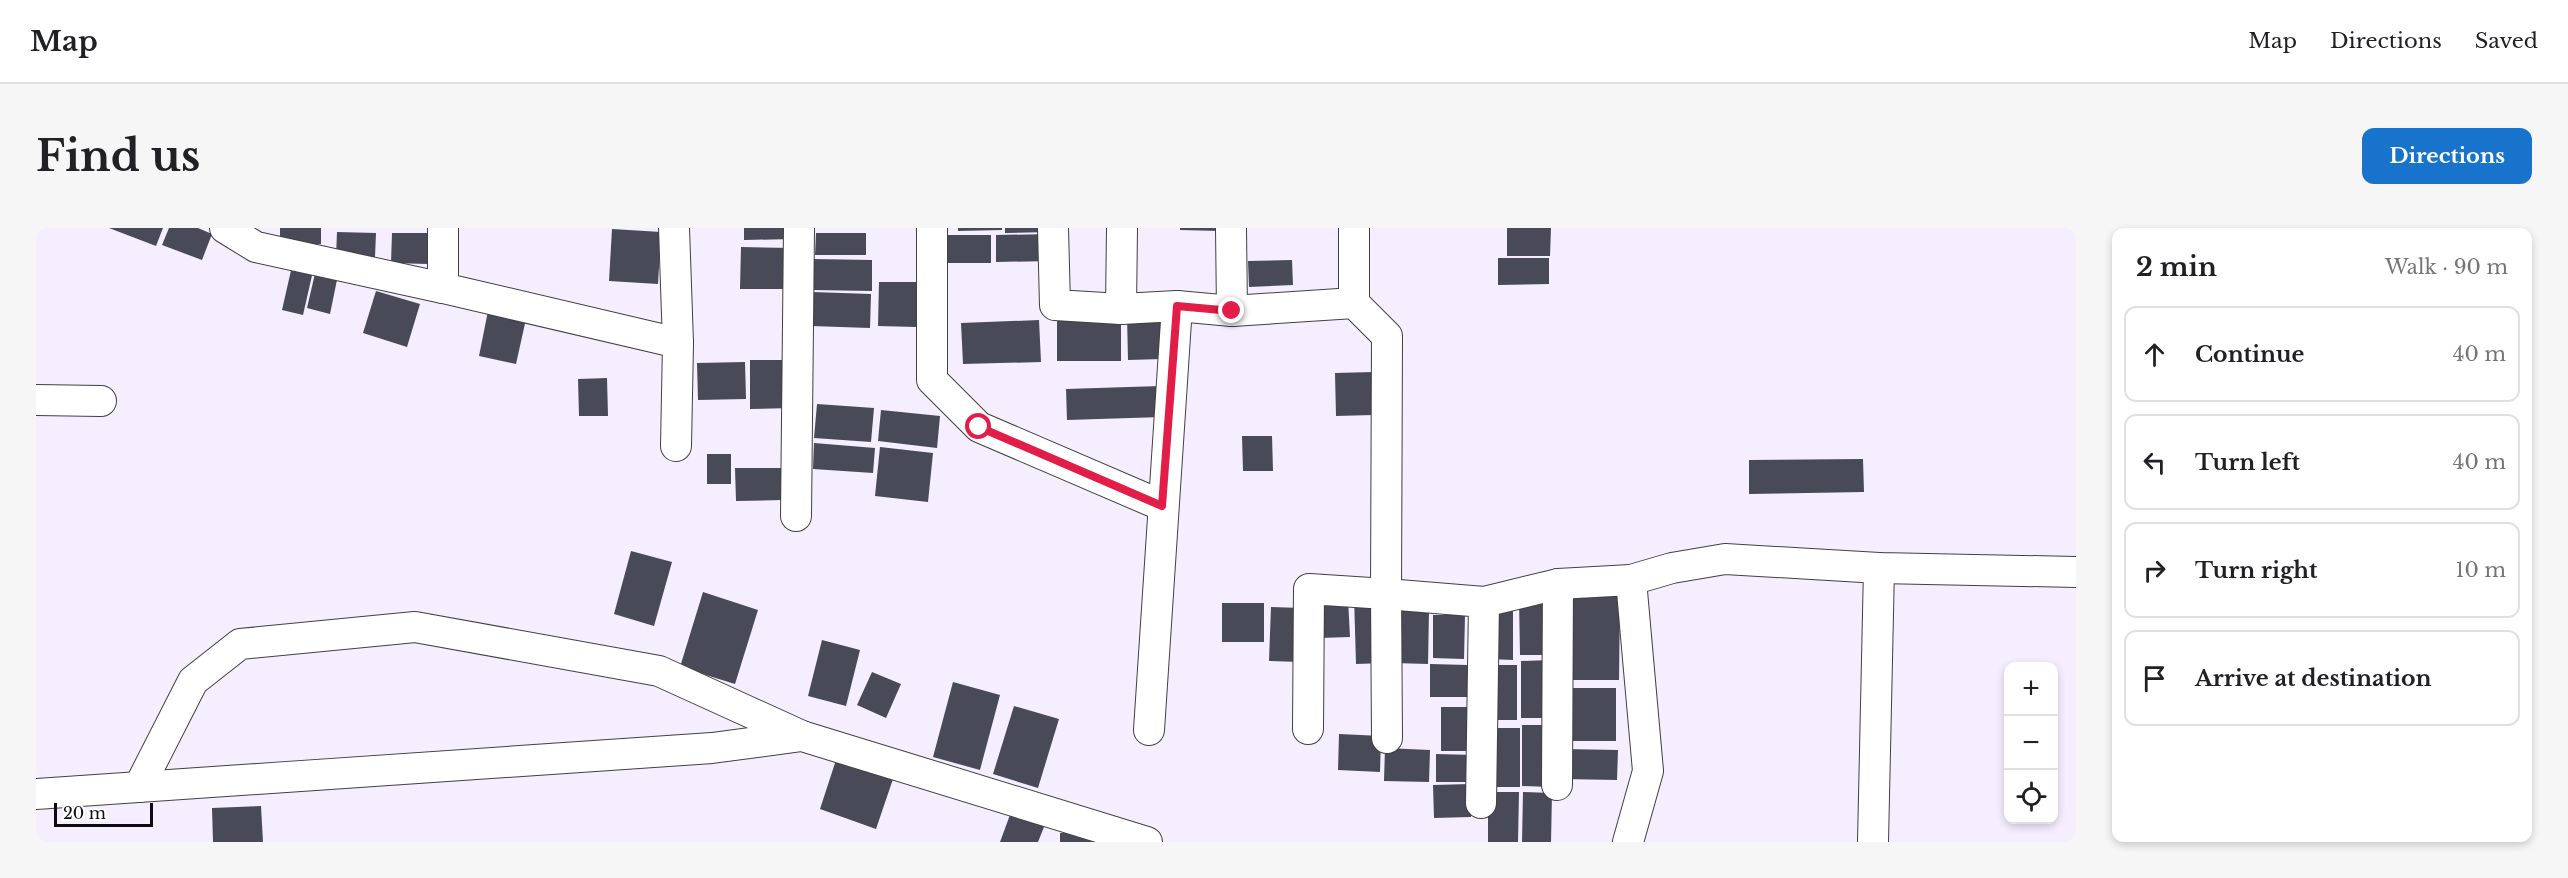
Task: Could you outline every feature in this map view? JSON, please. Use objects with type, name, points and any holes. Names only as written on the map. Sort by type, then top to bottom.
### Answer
[{"type":"street","points":[[225,228],[256,247],[678,343]]},
{"type":"street","points":[[442,228],[442,288]]},
{"type":"street","points":[[674,228],[678,343],[676,446]]},
{"type":"street","points":[[796,516],[799,228]]},
{"type":"street","points":[[932,228],[932,380],[979,427],[1162,506]]},
{"type":"street","points":[[1053,228],[1055,305],[1121,309],[1177,306],[1232,311],[1354,303]]},
{"type":"street","points":[[1121,309],[1122,228]]},
{"type":"street","points":[[1231,228],[1232,311]]},
{"type":"street","points":[[1354,228],[1354,303],[1387,336],[1387,738]]},
{"type":"street","points":[[1149,730],[1177,306]]},
{"type":"street","points":[[36,400],[101,401]]},
{"type":"street","points":[[1308,729],[1309,589],[1484,602],[1558,584],[1631,580],[1672,568],[1725,559],[1879,568],[2076,572]]},
{"type":"street","points":[[1873,842],[1879,568]]},
{"type":"street","points":[[1628,842],[1648,771],[1631,580]]},
{"type":"street","points":[[1557,785],[1558,584]]},
{"type":"street","points":[[1481,803],[1484,602]]},
{"type":"street","points":[[139,787],[193,681],[240,644],[415,627],[659,671],[802,736],[1147,842]]},
{"type":"street","points":[[36,794],[712,748],[802,736]]},
{"type":"building","points":[[109,228],[163,228],[156,246]]},
{"type":"building","points":[[169,228],[198,228],[212,234],[202,260],[162,245]]},
{"type":"building","points":[[280,228],[321,228],[321,244],[280,246]]},
{"type":"building","points":[[744,228],[794,228],[794,239],[744,240]]},
{"type":"building","points":[[958,228],[1002,228],[1002,230],[958,231]]},
{"type":"building","points":[[1005,228],[1050,228],[1051,232],[1005,233]]},
{"type":"building","points":[[1180,228],[1221,228],[1220,231],[1180,230]]},
{"type":"building","points":[[1507,228],[1551,228],[1550,256],[1507,256]]},
{"type":"building","points":[[612,229],[661,232],[658,284],[609,281]]},
{"type":"building","points":[[337,232],[376,233],[375,257],[336,257]]},
{"type":"building","points":[[392,233],[428,233],[428,264],[391,263]]},
{"type":"building","points":[[816,233],[866,233],[866,255],[815,255]]},
{"type":"building","points":[[1051,234],[1051,261],[996,262],[996,235]]},
{"type":"building","points":[[948,235],[991,235],[991,263],[948,263]]},
{"type":"building","points":[[741,247],[794,248],[794,289],[740,289]]},
{"type":"building","points":[[1498,258],[1549,258],[1549,284],[1498,285]]},
{"type":"building","points":[[813,259],[872,260],[872,291],[813,290]]},
{"type":"building","points":[[1292,260],[1293,285],[1249,287],[1248,261]]},
{"type":"building","points":[[317,265],[339,270],[330,314],[307,308]]},
{"type":"building","points":[[292,266],[313,271],[303,315],[282,310]]},
{"type":"building","points":[[879,282],[916,282],[916,327],[878,326]]},
{"type":"building","points":[[376,291],[420,304],[407,347],[363,333]]},
{"type":"building","points":[[812,292],[871,294],[870,328],[811,326]]},
{"type":"building","points":[[488,311],[526,319],[516,364],[479,356]]},
{"type":"building","points":[[1161,315],[1162,359],[1128,360],[1127,316]]},
{"type":"building","points":[[1039,320],[1041,362],[963,364],[961,323]]},
{"type":"building","points":[[1057,321],[1121,321],[1121,361],[1057,361]]},
{"type":"building","points":[[750,360],[793,360],[793,408],[750,409]]},
{"type":"building","points":[[745,362],[746,399],[698,400],[697,363]]},
{"type":"building","points":[[1373,372],[1373,415],[1336,416],[1335,373]]},
{"type":"building","points":[[607,378],[608,416],[579,416],[578,379]]},
{"type":"building","points":[[1160,386],[1162,417],[1067,420],[1066,389]]},
{"type":"building","points":[[817,404],[874,408],[871,442],[814,438]]},
{"type":"building","points":[[881,410],[940,416],[937,448],[878,441]]},
{"type":"building","points":[[1242,436],[1272,436],[1273,471],[1243,471]]},
{"type":"building","points":[[814,443],[875,448],[873,473],[813,469]]},
{"type":"building","points":[[880,447],[933,453],[928,502],[875,496]]},
{"type":"building","points":[[707,454],[731,454],[731,484],[707,484]]},
{"type":"building","points":[[1863,459],[1864,492],[1749,494],[1749,460]]},
{"type":"building","points":[[735,468],[782,468],[782,500],[736,501]]},
{"type":"building","points":[[631,551],[672,562],[654,626],[614,614]]},
{"type":"building","points":[[703,592],[758,610],[735,684],[680,667]]},
{"type":"building","points":[[1568,594],[1620,594],[1619,680],[1568,680]]},
{"type":"building","points":[[1354,596],[1384,596],[1385,663],[1356,664]]},
{"type":"building","points":[[1348,599],[1350,637],[1319,638],[1318,600]]},
{"type":"building","points":[[1519,599],[1546,599],[1547,655],[1520,655]]},
{"type":"building","points":[[1222,603],[1264,603],[1264,642],[1222,642]]},
{"type":"building","points":[[1513,604],[1513,660],[1490,659],[1489,605]]},
{"type":"building","points":[[1271,607],[1302,608],[1300,662],[1269,661]]},
{"type":"building","points":[[1394,610],[1429,610],[1428,664],[1394,663]]},
{"type":"building","points":[[1433,615],[1465,615],[1464,659],[1433,658]]},
{"type":"building","points":[[822,640],[860,650],[846,706],[808,696]]},
{"type":"building","points":[[1550,660],[1551,718],[1521,718],[1521,661]]},
{"type":"building","points":[[1430,664],[1467,665],[1467,697],[1430,697]]},
{"type":"building","points":[[1489,665],[1517,665],[1517,720],[1489,720]]},
{"type":"building","points":[[872,672],[901,684],[886,718],[857,705]]},
{"type":"building","points":[[953,682],[1000,695],[980,770],[933,757]]},
{"type":"building","points":[[1563,688],[1616,688],[1616,741],[1564,741]]},
{"type":"building","points":[[1014,706],[1059,719],[1038,788],[993,774]]},
{"type":"building","points":[[1441,707],[1472,707],[1472,751],[1441,751]]},
{"type":"building","points":[[1522,725],[1551,725],[1550,787],[1522,786]]},
{"type":"building","points":[[1489,728],[1520,728],[1520,787],[1489,787]]},
{"type":"building","points":[[1339,734],[1381,736],[1380,772],[1338,770]]},
{"type":"building","points":[[1385,748],[1430,750],[1429,782],[1384,781]]},
{"type":"building","points":[[1564,749],[1618,750],[1617,780],[1563,779]]},
{"type":"building","points":[[1436,754],[1476,755],[1476,782],[1436,782]]},
{"type":"building","points":[[836,760],[893,779],[876,829],[820,809]]},
{"type":"building","points":[[1471,784],[1471,817],[1434,818],[1433,785]]},
{"type":"building","points":[[1488,792],[1519,792],[1518,842],[1488,842]]},
{"type":"building","points":[[1523,792],[1552,793],[1551,842],[1522,842]]},
{"type":"building","points":[[1014,804],[1048,817],[1038,842],[1000,842]]},
{"type":"building","points":[[261,806],[263,842],[213,842],[212,808]]},
{"type":"building","points":[[1060,833],[1102,833],[1102,842],[1060,842]]},
{"type":"route","points":[[979,427],[1162,506],[1177,306],[1232,311]]}]
